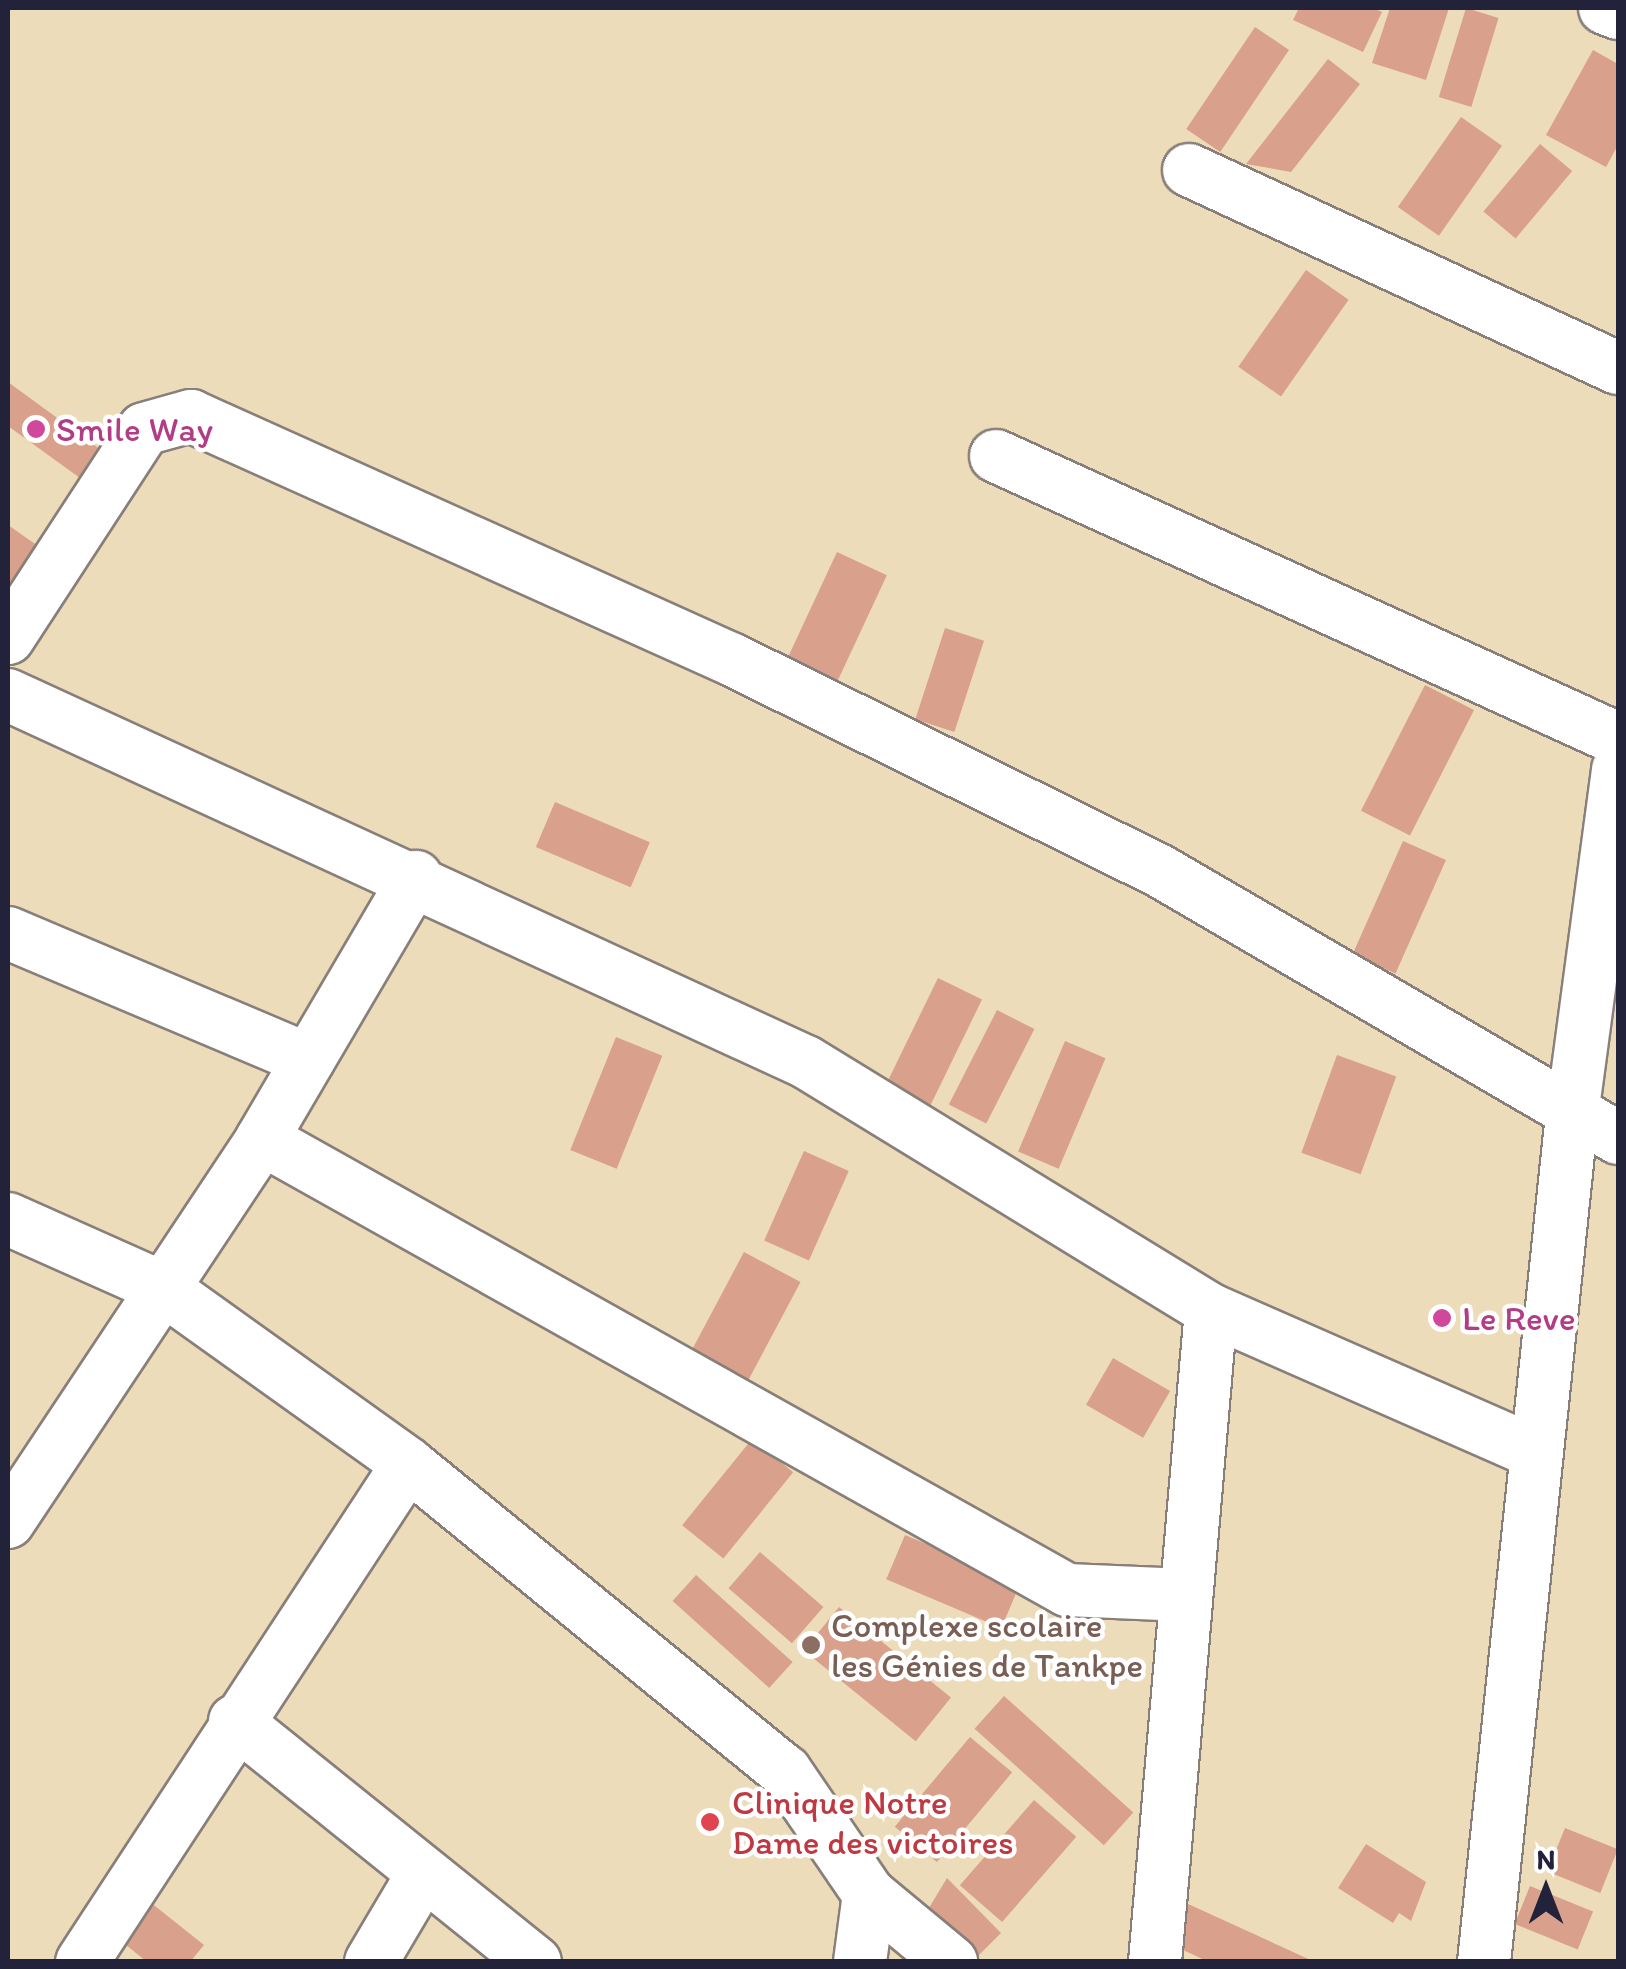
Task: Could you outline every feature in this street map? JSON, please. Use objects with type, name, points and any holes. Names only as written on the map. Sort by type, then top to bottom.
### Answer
[{"type":"street","points":[[1605,8],[1618,13]]},
{"type":"street","points":[[1189,170],[1618,368]]},
{"type":"street","points":[[8,638],[144,429],[191,416],[733,660],[1160,871],[1572,1115],[1618,1138]]},
{"type":"street","points":[[996,456],[1618,739]]},
{"type":"street","points":[[8,696],[416,876],[806,1062],[1211,1310],[1536,1453]]},
{"type":"street","points":[[1484,1962],[1572,1115],[1618,768]]},
{"type":"street","points":[[8,1522],[262,1140],[416,876]]},
{"type":"street","points":[[8,933],[308,1060]]},
{"type":"street","points":[[262,1140],[1067,1590],[1186,1595]]},
{"type":"street","points":[[8,1220],[162,1287],[408,1464],[785,1771],[870,1894],[951,1962]]},
{"type":"street","points":[[1155,1962],[1211,1310]]},
{"type":"street","points":[[82,1962],[235,1722],[408,1464]]},
{"type":"street","points":[[235,1722],[534,1962]]},
{"type":"street","points":[[371,1962],[423,1874]]},
{"type":"street","points":[[860,1962],[870,1894]]},
{"type":"building","points":[[1299,8],[1373,8],[1382,12],[1363,52],[1293,20]]},
{"type":"building","points":[[1390,8],[1449,8],[1426,80],[1372,63]]},
{"type":"building","points":[[1466,8],[1499,18],[1471,107],[1439,97]]},
{"type":"building","points":[[1255,27],[1289,50],[1220,152],[1186,129]]},
{"type":"building","points":[[1593,50],[1618,64],[1618,145],[1606,167],[1546,135]]},
{"type":"building","points":[[1328,59],[1360,84],[1291,172],[1246,164]]},
{"type":"building","points":[[1461,117],[1502,146],[1439,236],[1398,207]]},
{"type":"building","points":[[1540,144],[1572,171],[1516,238],[1483,211]]},
{"type":"building","points":[[1306,270],[1349,300],[1281,396],[1238,367]]},
{"type":"building","points":[[8,382],[101,450],[80,478],[8,426]]},
{"type":"building","points":[[8,525],[38,546],[8,589]]},
{"type":"building","points":[[837,552],[887,575],[834,689],[784,666]]},
{"type":"building","points":[[945,628],[984,641],[954,732],[915,719]]},
{"type":"building","points":[[1425,685],[1474,710],[1410,836],[1361,811]]},
{"type":"building","points":[[555,802],[650,842],[631,887],[536,847]]},
{"type":"building","points":[[1403,841],[1446,860],[1396,973],[1353,954]]},
{"type":"building","points":[[938,978],[982,999],[929,1108],[885,1087]]},
{"type":"building","points":[[997,1010],[1034,1029],[986,1124],[949,1104]]},
{"type":"building","points":[[616,1037],[662,1056],[617,1169],[570,1150]]},
{"type":"building","points":[[1065,1041],[1106,1058],[1059,1169],[1018,1151]]},
{"type":"building","points":[[1337,1055],[1396,1077],[1361,1174],[1301,1153]]},
{"type":"building","points":[[804,1151],[849,1171],[809,1260],[764,1241]]},
{"type":"building","points":[[744,1252],[801,1282],[742,1392],[686,1361]]},
{"type":"building","points":[[1113,1358],[1170,1391],[1143,1438],[1086,1405]]},
{"type":"building","points":[[752,1439],[793,1472],[723,1559],[682,1525]]},
{"type":"building","points":[[905,1535],[1020,1584],[1001,1628],[886,1579]]},
{"type":"building","points":[[760,1552],[823,1607],[792,1643],[729,1588]]},
{"type":"building","points":[[696,1575],[793,1662],[769,1688],[673,1601]]},
{"type":"building","points":[[839,1607],[951,1698],[916,1741],[804,1651]]},
{"type":"building","points":[[1004,1696],[1133,1812],[1104,1845],[975,1729]]},
{"type":"building","points":[[970,1737],[1012,1772],[937,1862],[895,1827]]},
{"type":"building","points":[[1034,1800],[1076,1837],[1002,1922],[960,1885]]},
{"type":"building","points":[[1565,1828],[1618,1849],[1600,1893],[1547,1872]]},
{"type":"building","points":[[1366,1844],[1426,1882],[1411,1921],[1399,1913],[1393,1923],[1338,1888]]},
{"type":"building","points":[[947,1878],[1001,1933],[978,1956],[929,1908]]},
{"type":"building","points":[[1530,1886],[1593,1911],[1578,1949],[1515,1924]]},
{"type":"building","points":[[1175,1898],[1315,1962],[1209,1962],[1170,1944]]},
{"type":"building","points":[[150,1902],[204,1945],[190,1962],[147,1962],[120,1940]]},
{"type":"place","name":"Smile Way","points":[[36,429]]},
{"type":"place","name":"Le Reve","points":[[1442,1318]]},
{"type":"place","name":"Complexe scolaire les Génies de Tankpe","points":[[811,1645]]},
{"type":"place","name":"Clinique Notre Dame des victoires","points":[[710,1822]]}]
